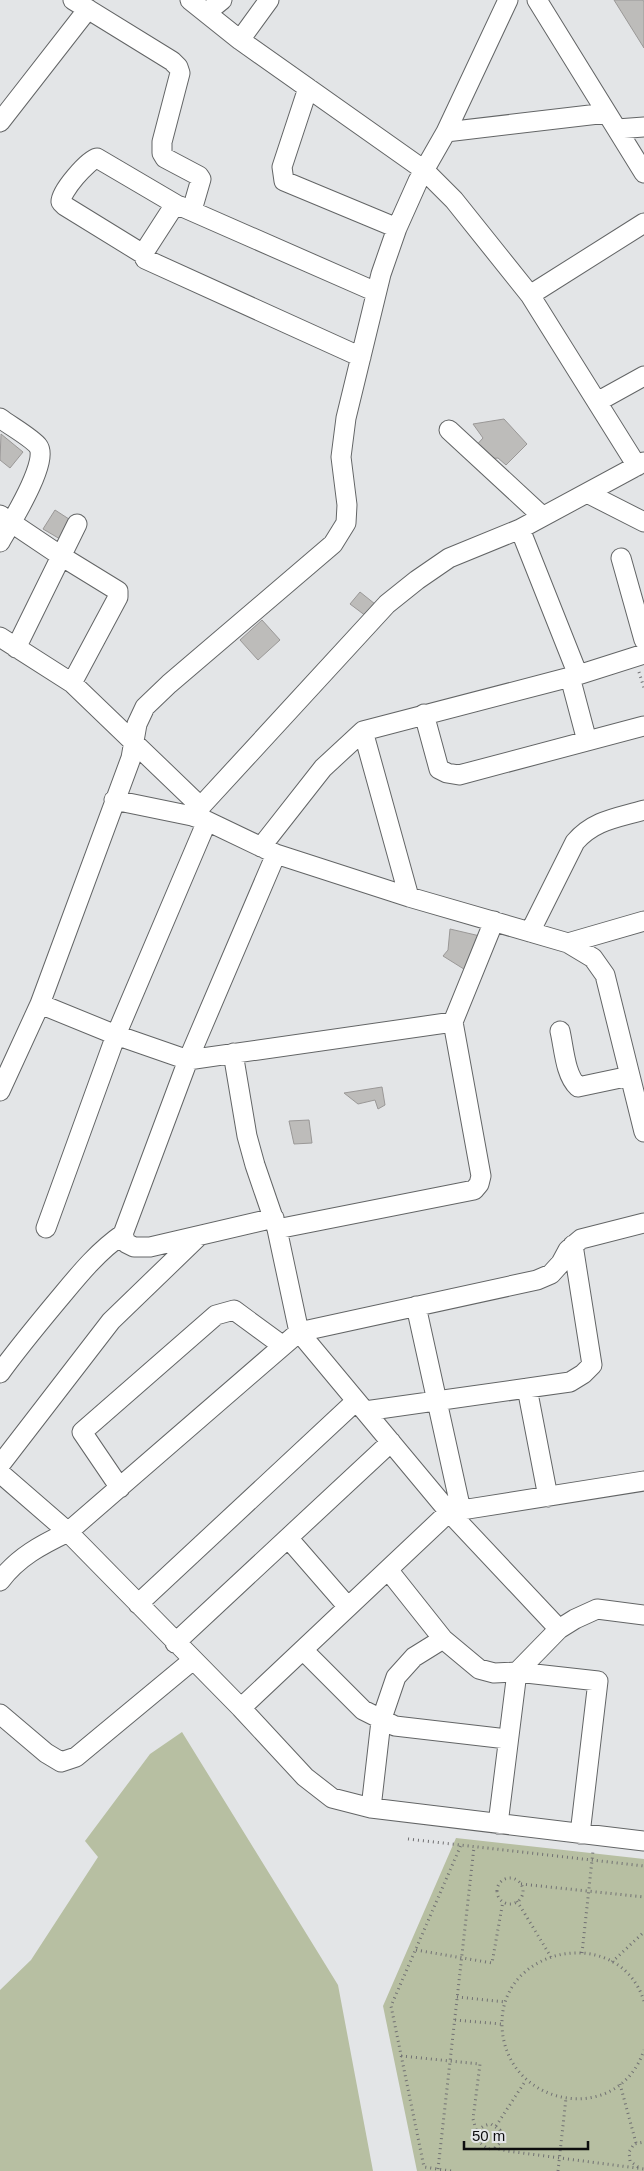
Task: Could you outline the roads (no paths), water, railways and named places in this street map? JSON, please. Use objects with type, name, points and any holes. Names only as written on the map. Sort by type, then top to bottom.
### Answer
[{"type":"street","points":[[46,1228],[116,1035],[200,814],[386,604],[449,558],[520,529],[640,464],[597,402],[530,296],[454,200],[424,170],[240,40],[190,0]]},
{"type":"street","points":[[206,14],[222,0]]},
{"type":"street","points":[[240,40],[269,0]]},
{"type":"street","points":[[0,1091],[40,1004],[131,758],[137,724],[145,707],[169,684],[333,544],[346,523],[347,505],[341,457],[346,418],[376,292],[397,228],[424,170],[446,132],[508,0]]},
{"type":"street","points":[[537,0],[644,173]]},
{"type":"street","points":[[0,122],[81,5],[172,61],[178,67],[180,73],[162,142],[162,152],[165,158],[201,179],[184,208]]},
{"type":"street","points":[[308,88],[282,167],[284,181],[397,228]]},
{"type":"street","points":[[446,132],[612,121],[644,128]]},
{"type":"street","points":[[360,357],[145,259],[143,254],[65,206],[61,202],[63,191],[90,161],[97,158],[184,208],[376,292]]},
{"type":"street","points":[[143,254],[172,209],[184,208]]},
{"type":"street","points":[[530,296],[644,222]]},
{"type":"street","points":[[597,402],[644,376]]},
{"type":"street","points":[[0,418],[39,446],[41,455],[35,476],[5,519],[0,542]]},
{"type":"street","points":[[449,430],[542,516]]},
{"type":"street","points":[[587,493],[644,522]]},
{"type":"street","points":[[5,519],[118,591],[118,597],[72,682]]},
{"type":"street","points":[[16,648],[77,524]]},
{"type":"street","points":[[520,529],[574,676],[586,741]]},
{"type":"street","points":[[621,558],[644,640]]},
{"type":"street","points":[[0,637],[72,682],[135,743],[200,814]]},
{"type":"street","points":[[0,1373],[14,1353],[88,1265],[107,1245],[123,1234],[269,851],[323,768],[363,731],[574,676],[644,654]]},
{"type":"street","points":[[424,714],[439,769],[447,774],[459,775],[644,726]]},
{"type":"street","points":[[363,731],[409,897]]},
{"type":"street","points":[[114,800],[200,814],[269,851],[409,897],[568,943],[593,958],[605,975],[644,1132]]},
{"type":"street","points":[[530,932],[575,842],[584,831],[596,823],[644,810]]},
{"type":"street","points":[[123,1234],[126,1243],[134,1247],[150,1247],[200,1235],[474,1190],[479,1184],[481,1176],[453,1022],[494,921]]},
{"type":"street","points":[[568,943],[644,921]]},
{"type":"street","points":[[40,1004],[116,1035],[188,1060],[453,1022]]},
{"type":"street","points":[[560,1031],[573,1082],[578,1087],[630,1076]]},
{"type":"street","points":[[233,1053],[247,1136],[275,1224],[299,1332],[390,1442],[455,1511],[559,1629]]},
{"type":"street","points":[[0,1581],[11,1566],[38,1546],[68,1532],[299,1332],[537,1280],[551,1274],[581,1238],[644,1223]]},
{"type":"street","points":[[0,1465],[111,1321],[200,1235]]},
{"type":"street","points":[[138,1604],[360,1406],[437,1401],[570,1382],[583,1374],[592,1364],[574,1245]]},
{"type":"street","points":[[416,1306],[437,1401],[455,1511]]},
{"type":"street","points":[[120,1488],[82,1432],[216,1315],[234,1310],[283,1346]]},
{"type":"street","points":[[527,1388],[548,1497]]},
{"type":"street","points":[[175,1643],[390,1442]]},
{"type":"street","points":[[0,1473],[68,1532],[175,1643],[241,1708],[304,1777],[332,1798],[371,1808],[644,1841]]},
{"type":"street","points":[[241,1708],[348,1607],[455,1511],[644,1482]]},
{"type":"street","points":[[288,1538],[348,1607]]},
{"type":"street","points":[[388,1571],[443,1640],[479,1669],[494,1673],[517,1672],[598,1681],[588,1835]]},
{"type":"street","points":[[498,1824],[507,1739],[517,1672],[559,1629],[574,1619],[597,1609],[644,1616]]},
{"type":"street","points":[[371,1808],[381,1720],[396,1677],[414,1657],[443,1640]]},
{"type":"street","points":[[303,1650],[363,1710],[381,1720],[395,1726],[507,1739]]},
{"type":"street","points":[[0,1714],[46,1753],[61,1762],[76,1757],[192,1660]]}]
